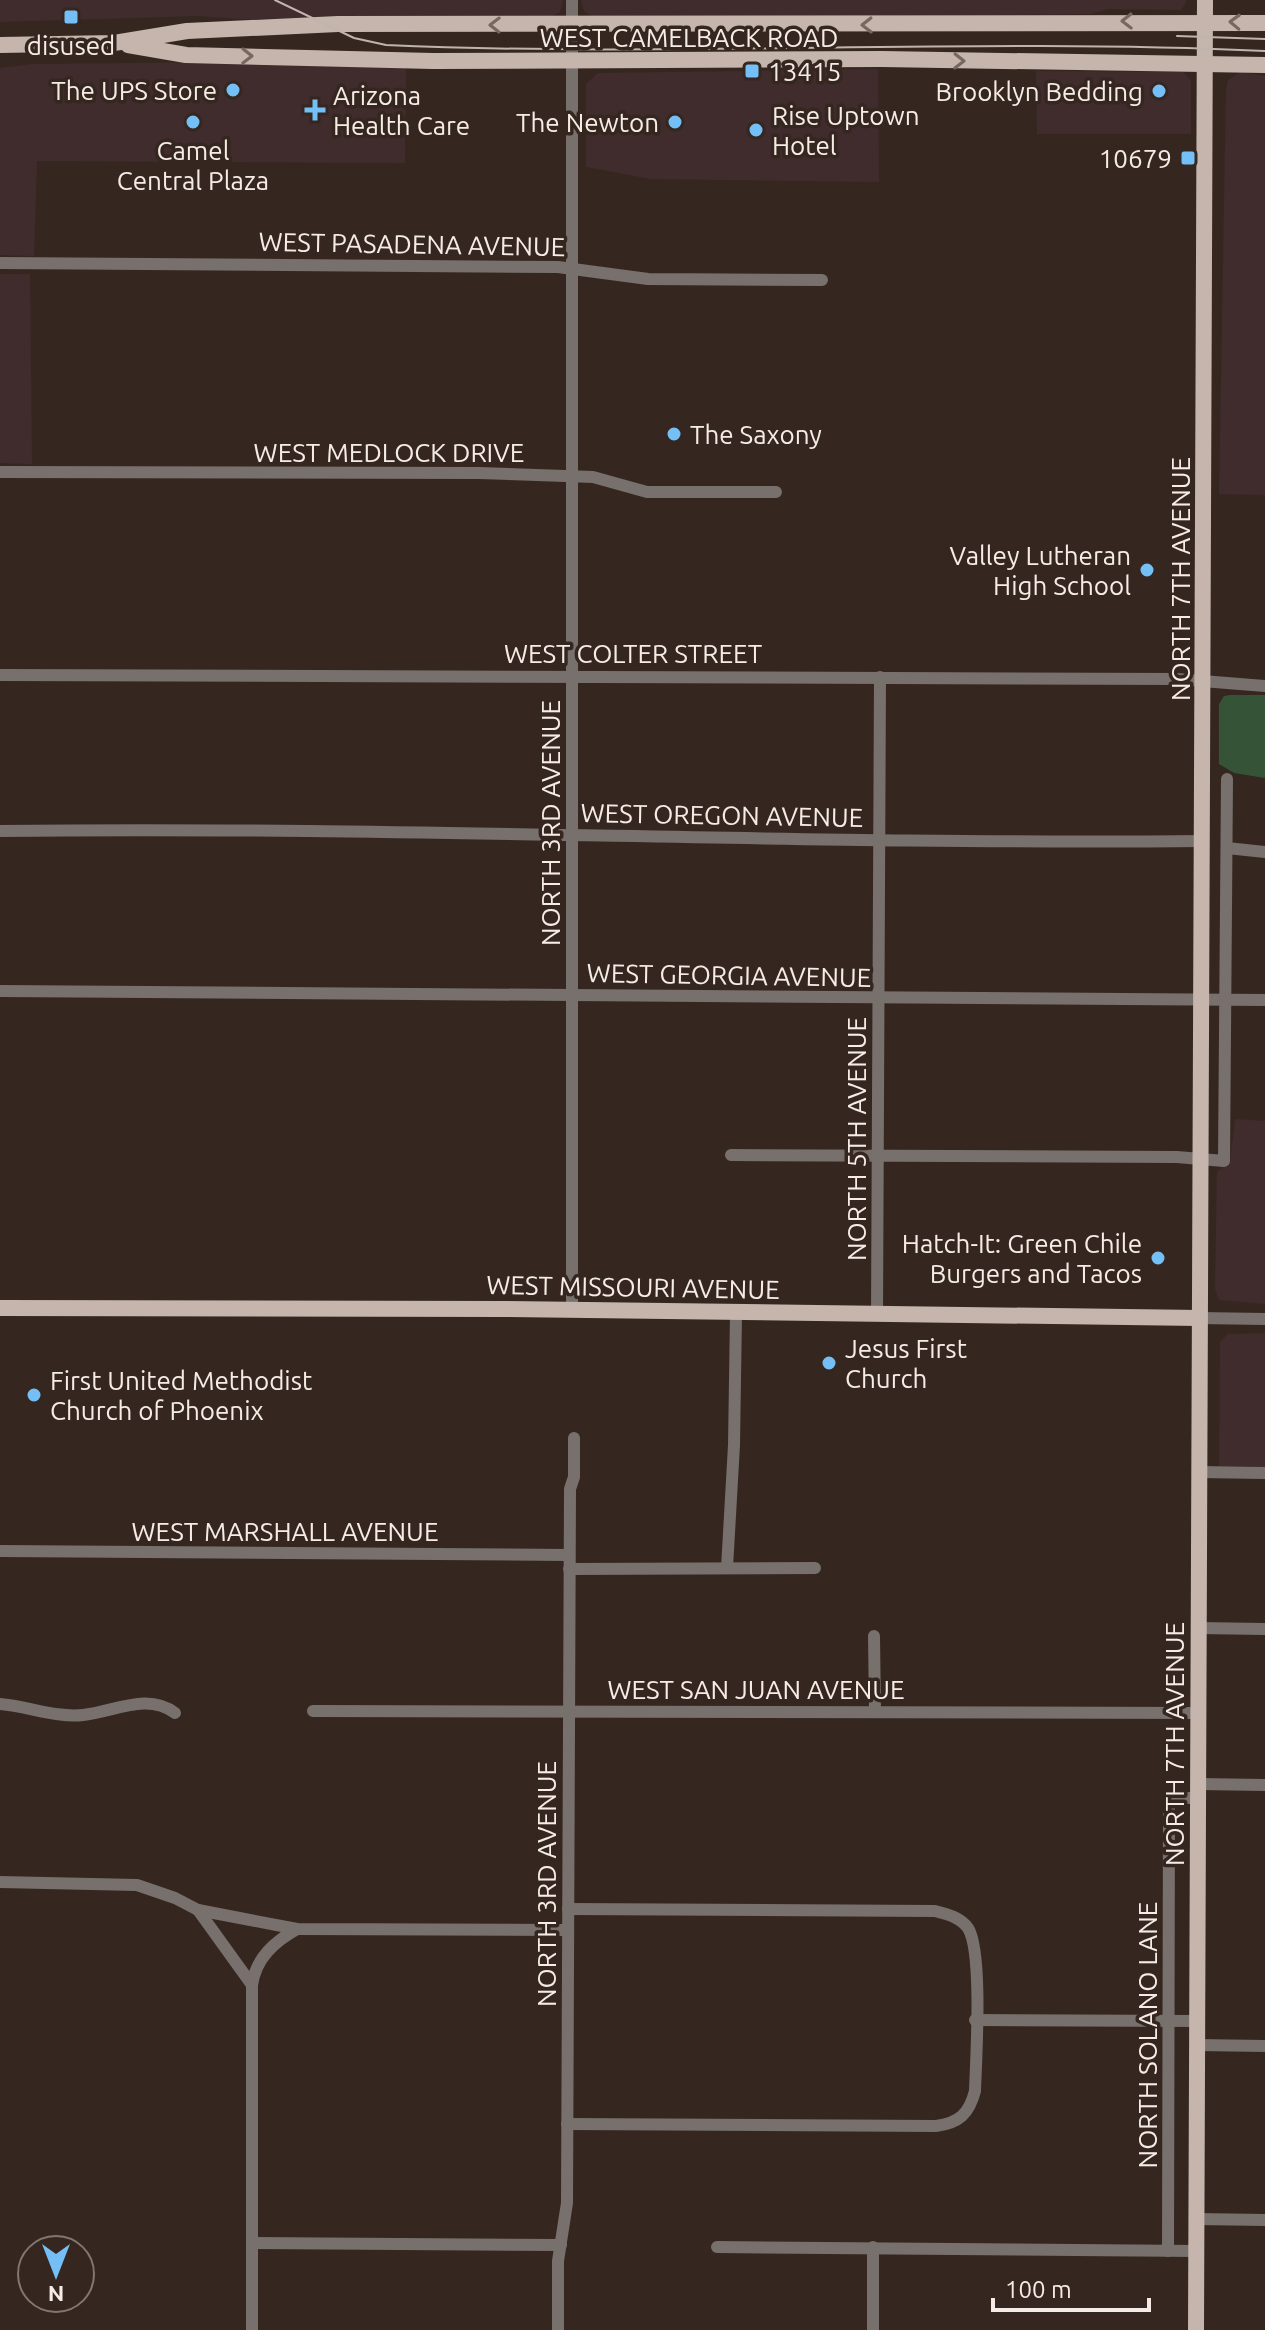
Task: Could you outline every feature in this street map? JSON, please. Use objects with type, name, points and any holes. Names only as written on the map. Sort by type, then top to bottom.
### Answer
[{"type":"main road","name":"NORTH 7TH AVENUE","points":[[1196,2330],[1205,0]]},
{"type":"main road","name":"WEST CAMELBACK ROAD","points":[[0,45],[114,43],[187,31],[242,28],[1265,23]]},
{"type":"main road","points":[[203,55],[212,42],[242,28]]},
{"type":"main road","name":"WEST CAMELBACK ROAD","points":[[114,43],[203,55],[573,62],[882,59],[1265,65]]},
{"type":"main road","name":"WEST MISSOURI AVENUE","points":[[0,1308],[1199,1318]]},
{"type":"street","name":"NORTH 3RD AVENUE","points":[[572,0],[575,268],[572,476],[572,1311]]},
{"type":"street","name":"WEST PASADENA AVENUE","points":[[0,263],[575,268],[648,279],[822,280]]},
{"type":"street","name":"WEST MEDLOCK DRIVE","points":[[0,472],[572,476],[593,477],[647,492],[776,492]]},
{"type":"street","name":"WEST COLTER STREET","points":[[0,675],[572,674],[1177,679],[1265,686]]},
{"type":"street","name":"NORTH 5TH AVENUE","points":[[877,1314],[880,677]]},
{"type":"street","points":[[731,1155],[1200,1158],[1218,1163],[1226,1158],[1227,779]]},
{"type":"street","name":"WEST OREGON AVENUE","points":[[0,831],[316,830],[572,836],[1203,841]]},
{"type":"street","points":[[1227,848],[1265,852]]},
{"type":"street","name":"WEST GEORGIA AVENUE","points":[[0,991],[1265,1000]]},
{"type":"street","points":[[727,1568],[734,1445],[736,1313]]},
{"type":"street","name":"WEST MISSOURI AVENUE","points":[[1199,1318],[1265,1319]]},
{"type":"street","name":"NORTH 3RD AVENUE","points":[[558,2330],[561,2245],[566,2223],[569,1562],[574,1438]]},
{"type":"street","points":[[1199,1472],[1265,1473]]},
{"type":"street","name":"WEST MARSHALL AVENUE","points":[[0,1551],[815,1568]]},
{"type":"street","points":[[1198,1628],[1265,1629]]},
{"type":"street","points":[[874,1636],[875,1711]]},
{"type":"street","points":[[0,1704],[73,1715],[147,1702],[164,1704],[175,1713]]},
{"type":"street","name":"WEST SAN JUAN AVENUE","points":[[313,1711],[1198,1713]]},
{"type":"street","points":[[1198,1791],[1265,1785]]},
{"type":"street","name":"NORTH SOLANO LANE","points":[[1168,2251],[1169,1805],[1171,1798],[1198,1791]]},
{"type":"street","points":[[0,1882],[137,1885],[198,1910],[297,1929],[568,1930]]},
{"type":"street","points":[[567,2124],[936,2126],[956,2122],[971,2104],[975,2091],[974,1943],[961,1921],[935,1911],[568,1909]]},
{"type":"street","points":[[198,1910],[252,1985]]},
{"type":"street","points":[[252,2330],[252,1985],[263,1955],[279,1939],[297,1929]]},
{"type":"street","points":[[975,2020],[1197,2021]]},
{"type":"street","points":[[1197,2045],[1265,2046]]},
{"type":"street","points":[[1196,2219],[1265,2220]]},
{"type":"street","points":[[253,2243],[561,2245]]},
{"type":"street","points":[[717,2247],[1196,2251]]},
{"type":"street","points":[[873,2247],[873,2330]]},
{"type":"shaded area","points":[[0,0],[563,0],[560,12],[550,17],[244,19],[198,16],[0,22]]},
{"type":"shaded area","points":[[581,0],[1187,0],[1181,10],[1108,9],[1091,14],[595,19],[584,11]]},
{"type":"shaded area","points":[[239,62],[406,68],[405,163],[37,161],[34,256],[0,255],[0,68],[33,64]]},
{"type":"shaded area","points":[[878,69],[879,182],[651,179],[586,167],[586,84],[598,73]]},
{"type":"shaded area","points":[[1036,71],[1183,72],[1191,81],[1191,134],[1037,134]]},
{"type":"shaded area","points":[[1241,72],[1265,76],[1265,495],[1219,494],[1226,90],[1228,80]]},
{"type":"shaded area","points":[[0,274],[30,274],[32,464],[0,463]]},
{"type":"shaded area","points":[[1235,1119],[1265,1121],[1265,1304],[1219,1300],[1215,1289],[1217,1172],[1230,1162]]},
{"type":"shaded area","points":[[1265,1333],[1265,1467],[1219,1466],[1220,1342],[1228,1334]]},
{"type":"green space","points":[[1265,695],[1265,778],[1234,773],[1219,764],[1219,704],[1224,696]]},
{"type":"tram line","points":[[275,0],[354,38],[386,45],[606,49],[1045,46],[1265,51]]},
{"type":"tram line","points":[[1177,36],[1265,39]]},
{"type":"place","name":"disused","points":[[71,17]]},
{"type":"place","name":"13415","points":[[752,71]]},
{"type":"place","name":"The UPS Store","points":[[233,90]]},
{"type":"place","name":"Brooklyn Bedding","points":[[1159,91]]},
{"type":"place","name":"Arizona Health Care","points":[[315,110]]},
{"type":"place","name":"Camel Central Plaza","points":[[193,122]]},
{"type":"place","name":"The Newton","points":[[675,122]]},
{"type":"place","name":"Rise Uptown Hotel","points":[[756,130]]},
{"type":"place","name":"10679","points":[[1188,158]]},
{"type":"place","name":"The Saxony","points":[[674,434]]},
{"type":"place","name":"Valley Lutheran High School","points":[[1147,570]]},
{"type":"place","name":"Hatch-It: Green Chile Burgers and Tacos","points":[[1158,1258]]},
{"type":"place","name":"Jesus First Church","points":[[829,1363]]},
{"type":"place","name":"First United Methodist Church of Phoenix","points":[[34,1395]]}]
